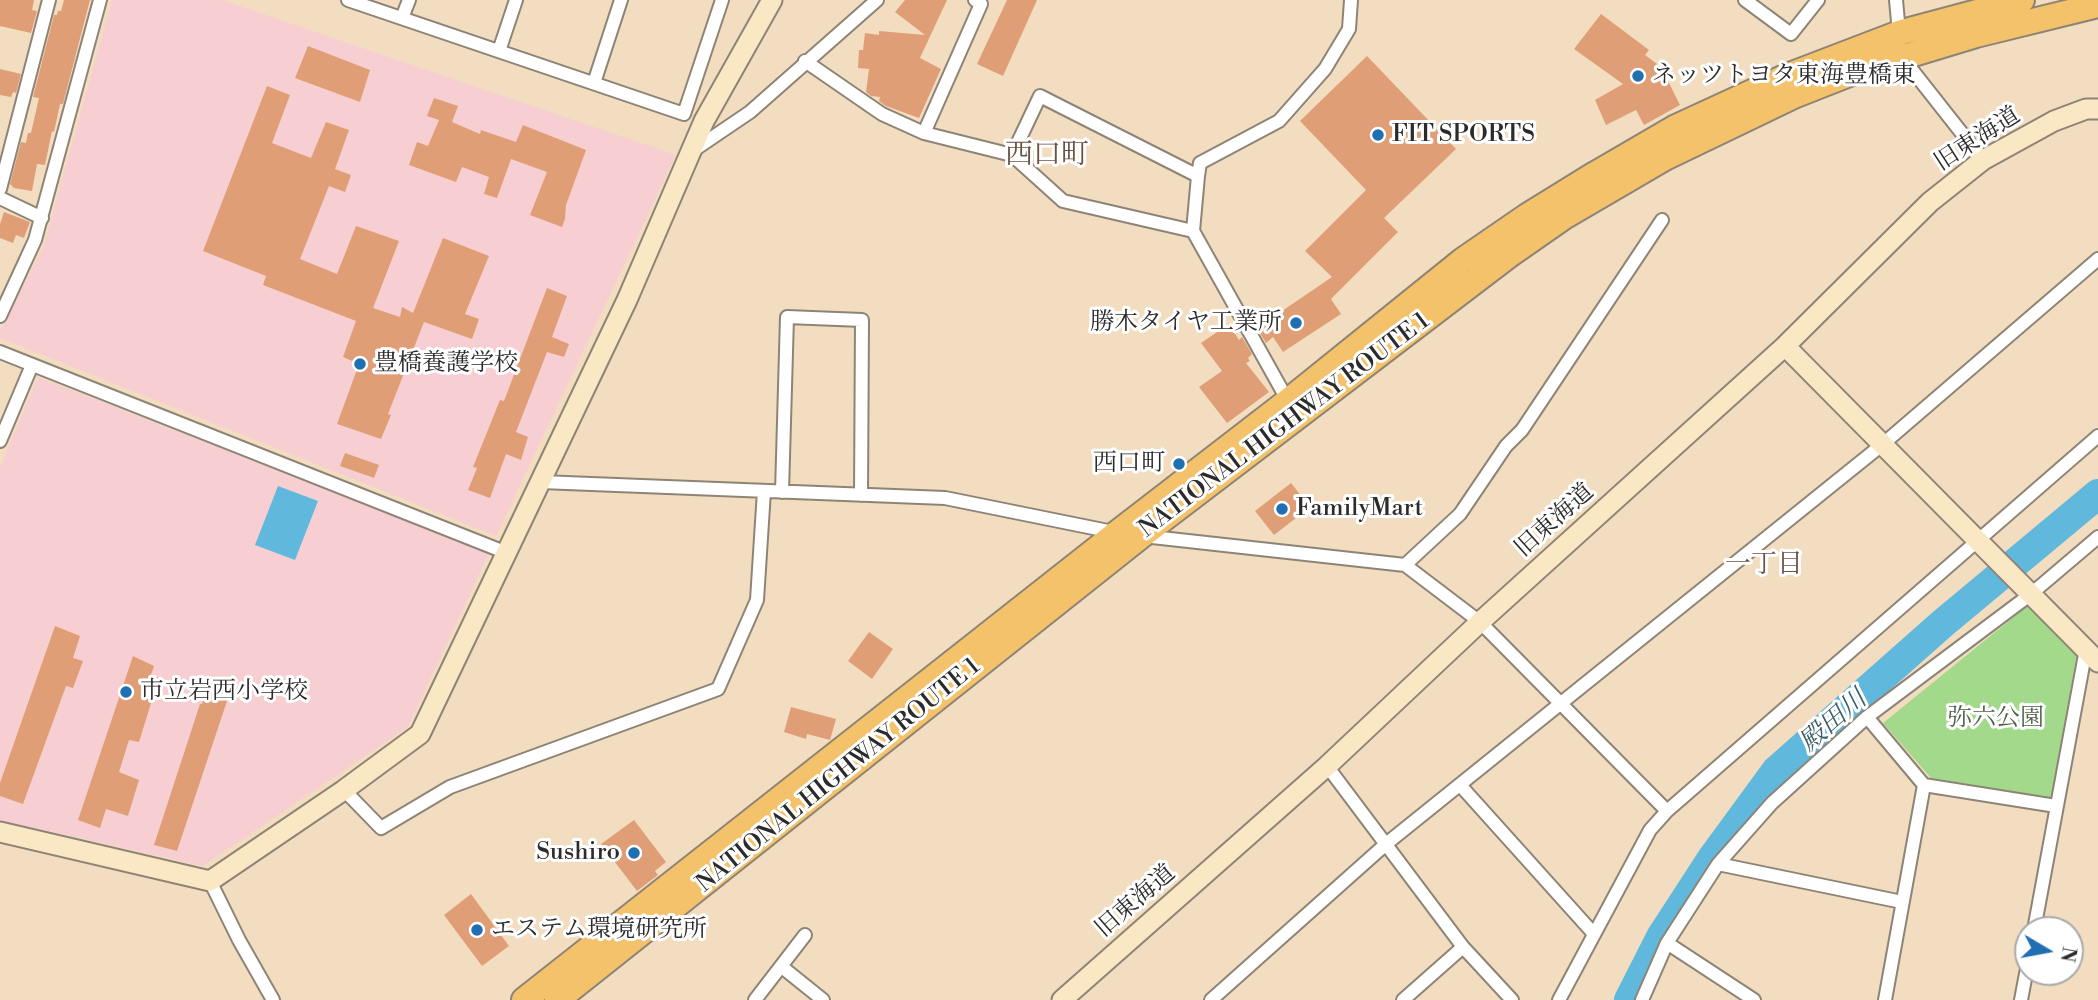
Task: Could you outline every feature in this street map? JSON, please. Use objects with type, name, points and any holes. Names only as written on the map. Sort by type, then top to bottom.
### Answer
[{"type":"highway","name":"NATIONAL HIGHWAY ROUTE 1","points":[[557,1000],[1129,534],[1287,401],[1463,260],[1595,174],[1674,128],[1787,76],[1901,44],[2022,0]]},
{"type":"highway","name":"NATIONAL HIGHWAY ROUTE 1","points":[[524,1000],[1129,534],[1564,217],[1665,158],[1901,44],[1989,32],[2098,5]]},
{"type":"street","points":[[0,189],[49,0]]},
{"type":"street","points":[[0,316],[35,240],[100,0]]},
{"type":"street","points":[[348,0],[684,114],[722,0]]},
{"type":"street","points":[[402,19],[409,0]]},
{"type":"street","points":[[499,51],[516,0]]},
{"type":"street","points":[[594,83],[621,0]]},
{"type":"street","points":[[0,832],[210,881],[344,790],[420,734],[627,300],[704,121],[772,0]]},
{"type":"street","points":[[690,152],[750,112],[877,0]]},
{"type":"street","points":[[924,132],[981,4],[975,0]]},
{"type":"street","points":[[1287,401],[1193,231],[1200,163],[1279,121],[1325,69],[1349,29],[1351,0]]},
{"type":"street","points":[[1745,0],[1791,34],[1818,0]]},
{"type":"street","points":[[1896,0],[1901,44],[1983,160]]},
{"type":"street","points":[[806,61],[882,114],[924,132],[1012,155],[1063,201],[1193,231]]},
{"type":"street","points":[[1012,155],[1040,96],[1199,176]]},
{"type":"street","name":"旧東海道","points":[[1062,1000],[1327,766],[1480,622],[1785,346],[1930,202],[1983,160],[2054,121],[2086,109],[2098,109]]},
{"type":"street","points":[[0,198],[41,218]]},
{"type":"street","points":[[1405,565],[1460,514],[1506,446],[1522,430],[1662,220]]},
{"type":"street","points":[[1210,1000],[1386,844],[1883,444],[2098,259]]},
{"type":"street","points":[[782,492],[787,317],[862,320],[861,495]]},
{"type":"street","points":[[1785,346],[2092,655],[2056,806],[2036,916]]},
{"type":"street","points":[[0,352],[507,553]]},
{"type":"street","points":[[0,441],[32,365]]},
{"type":"street","points":[[1559,1000],[1650,830],[1667,811],[1981,544],[2098,436]]},
{"type":"street","points":[[541,482],[945,498],[1129,534],[1405,565],[1480,622],[1667,811]]},
{"type":"street","points":[[344,790],[381,828],[450,787],[718,689],[757,600],[764,491]]},
{"type":"street","points":[[1642,1000],[1667,943],[1718,864],[1772,803],[1867,718],[2031,594],[2098,537]]},
{"type":"street","points":[[1867,718],[1924,785],[2056,806]]},
{"type":"street","points":[[1327,766],[1463,947],[1512,1000]]},
{"type":"street","points":[[1460,785],[1594,934]]},
{"type":"street","points":[[1885,1000],[1924,785]]},
{"type":"street","points":[[1718,864],[1902,902]]},
{"type":"street","points":[[210,881],[273,1000]]},
{"type":"street","points":[[755,1000],[805,935]]},
{"type":"street","points":[[1667,943],[1754,1000]]},
{"type":"street","points":[[1403,1000],[1463,947]]},
{"type":"street","points":[[782,967],[822,1000]]},
{"type":"shaded area","points":[[112,0],[222,0],[676,155],[496,536],[0,338],[0,330],[43,248]]},
{"type":"shaded area","points":[[38,377],[489,553],[408,727],[203,866],[0,820],[0,467]]},
{"type":"green space","name":"弥六公園","points":[[2031,603],[2077,653],[2051,798],[1931,778],[1883,723]]},
{"type":"water","points":[[278,486],[318,501],[295,560],[255,545]]},
{"type":"building","points":[[0,0],[34,0],[32,10],[37,11],[31,33],[0,26]]},
{"type":"building","points":[[64,0],[90,0],[63,104],[60,104],[54,132],[52,131],[45,165],[37,164],[32,191],[14,188],[10,184],[21,142],[26,143],[28,133],[31,133],[39,98],[33,97],[54,15],[61,11]]},
{"type":"building","points":[[905,0],[947,0],[920,58],[941,69],[919,118],[886,106],[879,101],[880,97],[866,92],[869,69],[858,68],[859,50],[863,50],[865,33],[879,35],[879,31],[925,35],[895,12]]},
{"type":"building","points":[[1007,0],[1037,0],[1003,76],[977,64]]},
{"type":"building","name":"ネッツトヨタ東海豊橋東","points":[[1601,14],[1649,50],[1645,55],[1661,67],[1680,105],[1644,125],[1636,110],[1606,125],[1595,100],[1623,84],[1574,49]]},
{"type":"building","points":[[308,46],[370,70],[360,102],[295,78]]},
{"type":"building","name":"FIT SPORTS","points":[[1367,56],[1456,149],[1384,218],[1398,232],[1331,299],[1341,314],[1283,352],[1273,337],[1266,343],[1257,328],[1332,277],[1305,251],[1366,190],[1300,121]]},
{"type":"building","points":[[0,69],[21,74],[16,93],[13,92],[11,97],[0,95]]},
{"type":"building","points":[[267,86],[290,95],[272,143],[311,158],[326,122],[349,130],[335,169],[351,175],[345,192],[329,186],[300,259],[337,274],[356,226],[399,241],[373,308],[400,317],[402,307],[413,313],[443,238],[489,256],[465,314],[479,319],[472,339],[424,322],[381,439],[337,424],[359,364],[343,357],[356,321],[263,285],[266,276],[203,251]]},
{"type":"building","points":[[434,98],[458,106],[452,122],[480,134],[481,130],[516,142],[523,125],[586,150],[566,205],[562,227],[530,215],[547,172],[511,159],[497,198],[484,194],[489,177],[462,167],[456,182],[409,165],[417,142],[428,146],[439,120],[427,116]]},
{"type":"building","points":[[4,212],[30,222],[24,238],[16,235],[13,243],[0,238],[0,224]]},
{"type":"building","points":[[547,288],[567,296],[552,337],[569,344],[564,357],[547,352],[516,432],[528,437],[521,460],[506,454],[490,498],[468,490],[477,468],[473,467],[500,400],[504,401]]},
{"type":"building","points":[[1229,324],[1239,340],[1242,337],[1252,354],[1248,358],[1250,361],[1246,363],[1269,392],[1227,423],[1199,387],[1222,371],[1201,343]]},
{"type":"building","points":[[345,453],[379,465],[374,478],[340,466]]},
{"type":"building","name":"FamilyMart","points":[[1291,483],[1310,507],[1274,535],[1255,511]]},
{"type":"building","points":[[55,626],[80,636],[73,658],[83,661],[73,688],[66,686],[23,804],[0,796],[0,783]]},
{"type":"building","points":[[869,632],[893,649],[872,679],[848,661]]},
{"type":"building","points":[[133,656],[154,666],[151,675],[161,679],[139,742],[129,740],[119,772],[139,780],[128,816],[106,809],[100,828],[78,820]]},
{"type":"building","points":[[210,683],[231,689],[177,851],[154,845],[200,704]]},
{"type":"building","points":[[791,707],[836,719],[830,740],[807,734],[806,739],[784,732]]},
{"type":"building","name":"Sushiro","points":[[634,820],[666,862],[655,871],[658,875],[637,891],[601,844]]},
{"type":"building","name":"エステム環境研究所","points":[[471,894],[509,946],[482,966],[444,915]]},
{"type":"waterway","name":"殿田川","points":[[1629,1000],[1661,937],[1713,857],[1776,771],[1942,624],[2098,494]]},
{"type":"place","name":"ネッツトヨタ東海豊橋東","points":[[1638,76]]},
{"type":"place","name":"FIT SPORTS","points":[[1378,135]]},
{"type":"place","name":"勝木タイヤ工業所","points":[[1296,323]]},
{"type":"place","name":"豊橋養護学校","points":[[360,364]]},
{"type":"place","name":"西口町","points":[[1179,464]]},
{"type":"place","name":"FamilyMart","points":[[1282,509]]},
{"type":"place","name":"市立岩西小学校","points":[[126,692]]},
{"type":"place","name":"Sushiro","points":[[634,853]]},
{"type":"place","name":"エステム環境研究所","points":[[477,930]]},
{"type":"district","name":"西口町","points":[[1047,156]]},
{"type":"district","name":"一丁目","points":[[1764,566]]}]
